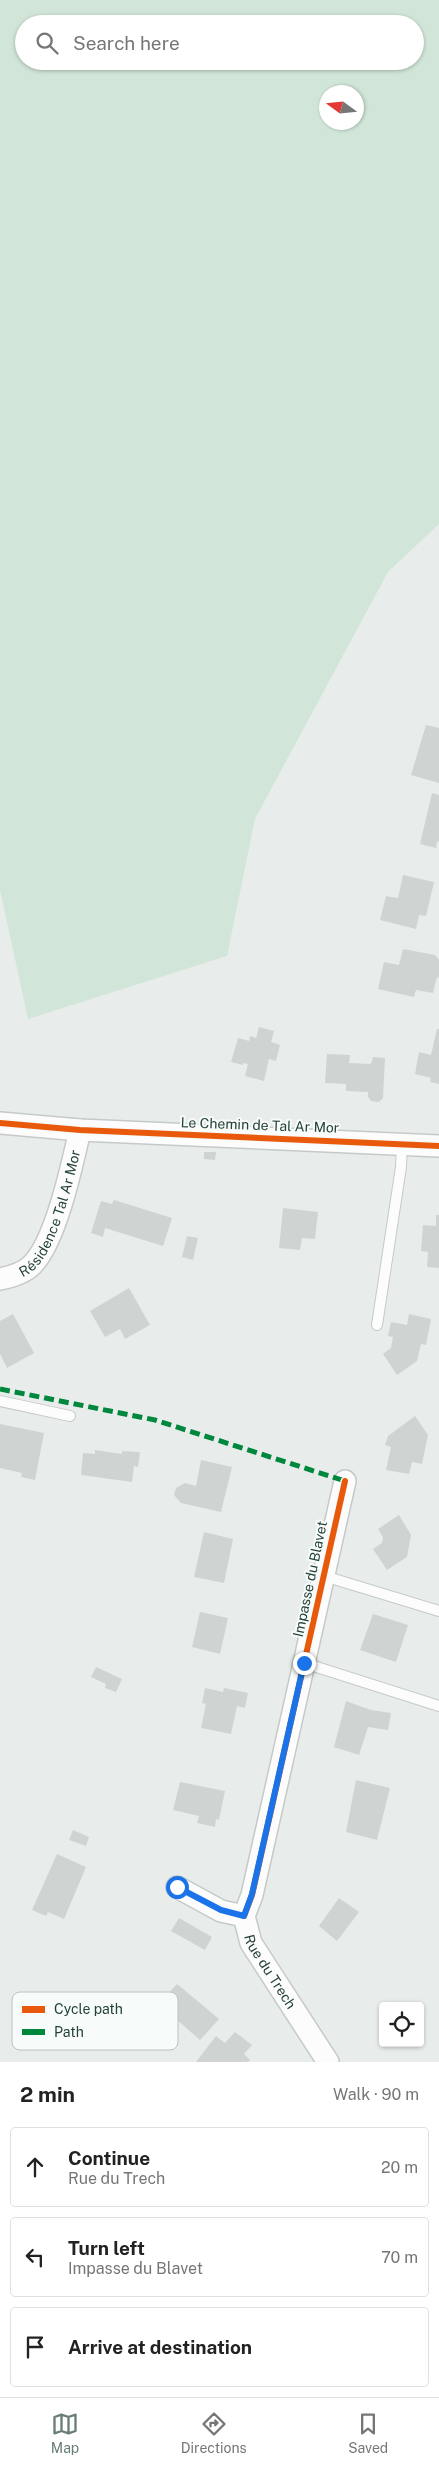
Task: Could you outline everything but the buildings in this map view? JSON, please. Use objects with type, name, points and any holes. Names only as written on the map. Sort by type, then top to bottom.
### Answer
[{"type":"street","name":"Le Chemin de Tal Ar Mor","points":[[0,1123],[80,1130],[439,1146]]},
{"type":"street","name":"Résidence Tal Ar Mor","points":[[0,1279],[11,1277],[31,1266],[47,1244],[72,1165],[80,1130]]},
{"type":"street","name":"Impasse du Blavet","points":[[244,1916],[252,1894],[345,1481]]},
{"type":"street","name":"Rue du Trech","points":[[177,1887],[221,1910],[244,1916],[251,1943],[328,2062]]},
{"type":"lane","points":[[377,1325],[401,1167],[402,1144]]},
{"type":"lane","points":[[0,1401],[70,1416]]},
{"type":"lane","points":[[324,1576],[439,1611]]},
{"type":"lane","points":[[304,1663],[439,1706]]},
{"type":"green space","points":[[0,0],[439,0],[439,524],[388,572],[255,819],[227,956],[28,1019],[0,890]]},
{"type":"marked path","points":[[0,1389],[155,1420],[345,1481]]},
{"type":"cycle path","points":[[0,1123],[80,1130],[439,1146]]},
{"type":"cycle path","points":[[244,1916],[252,1895],[345,1481]]},
{"type":"route","points":[[177,1887],[221,1910],[244,1916],[252,1894],[304,1663]]}]
